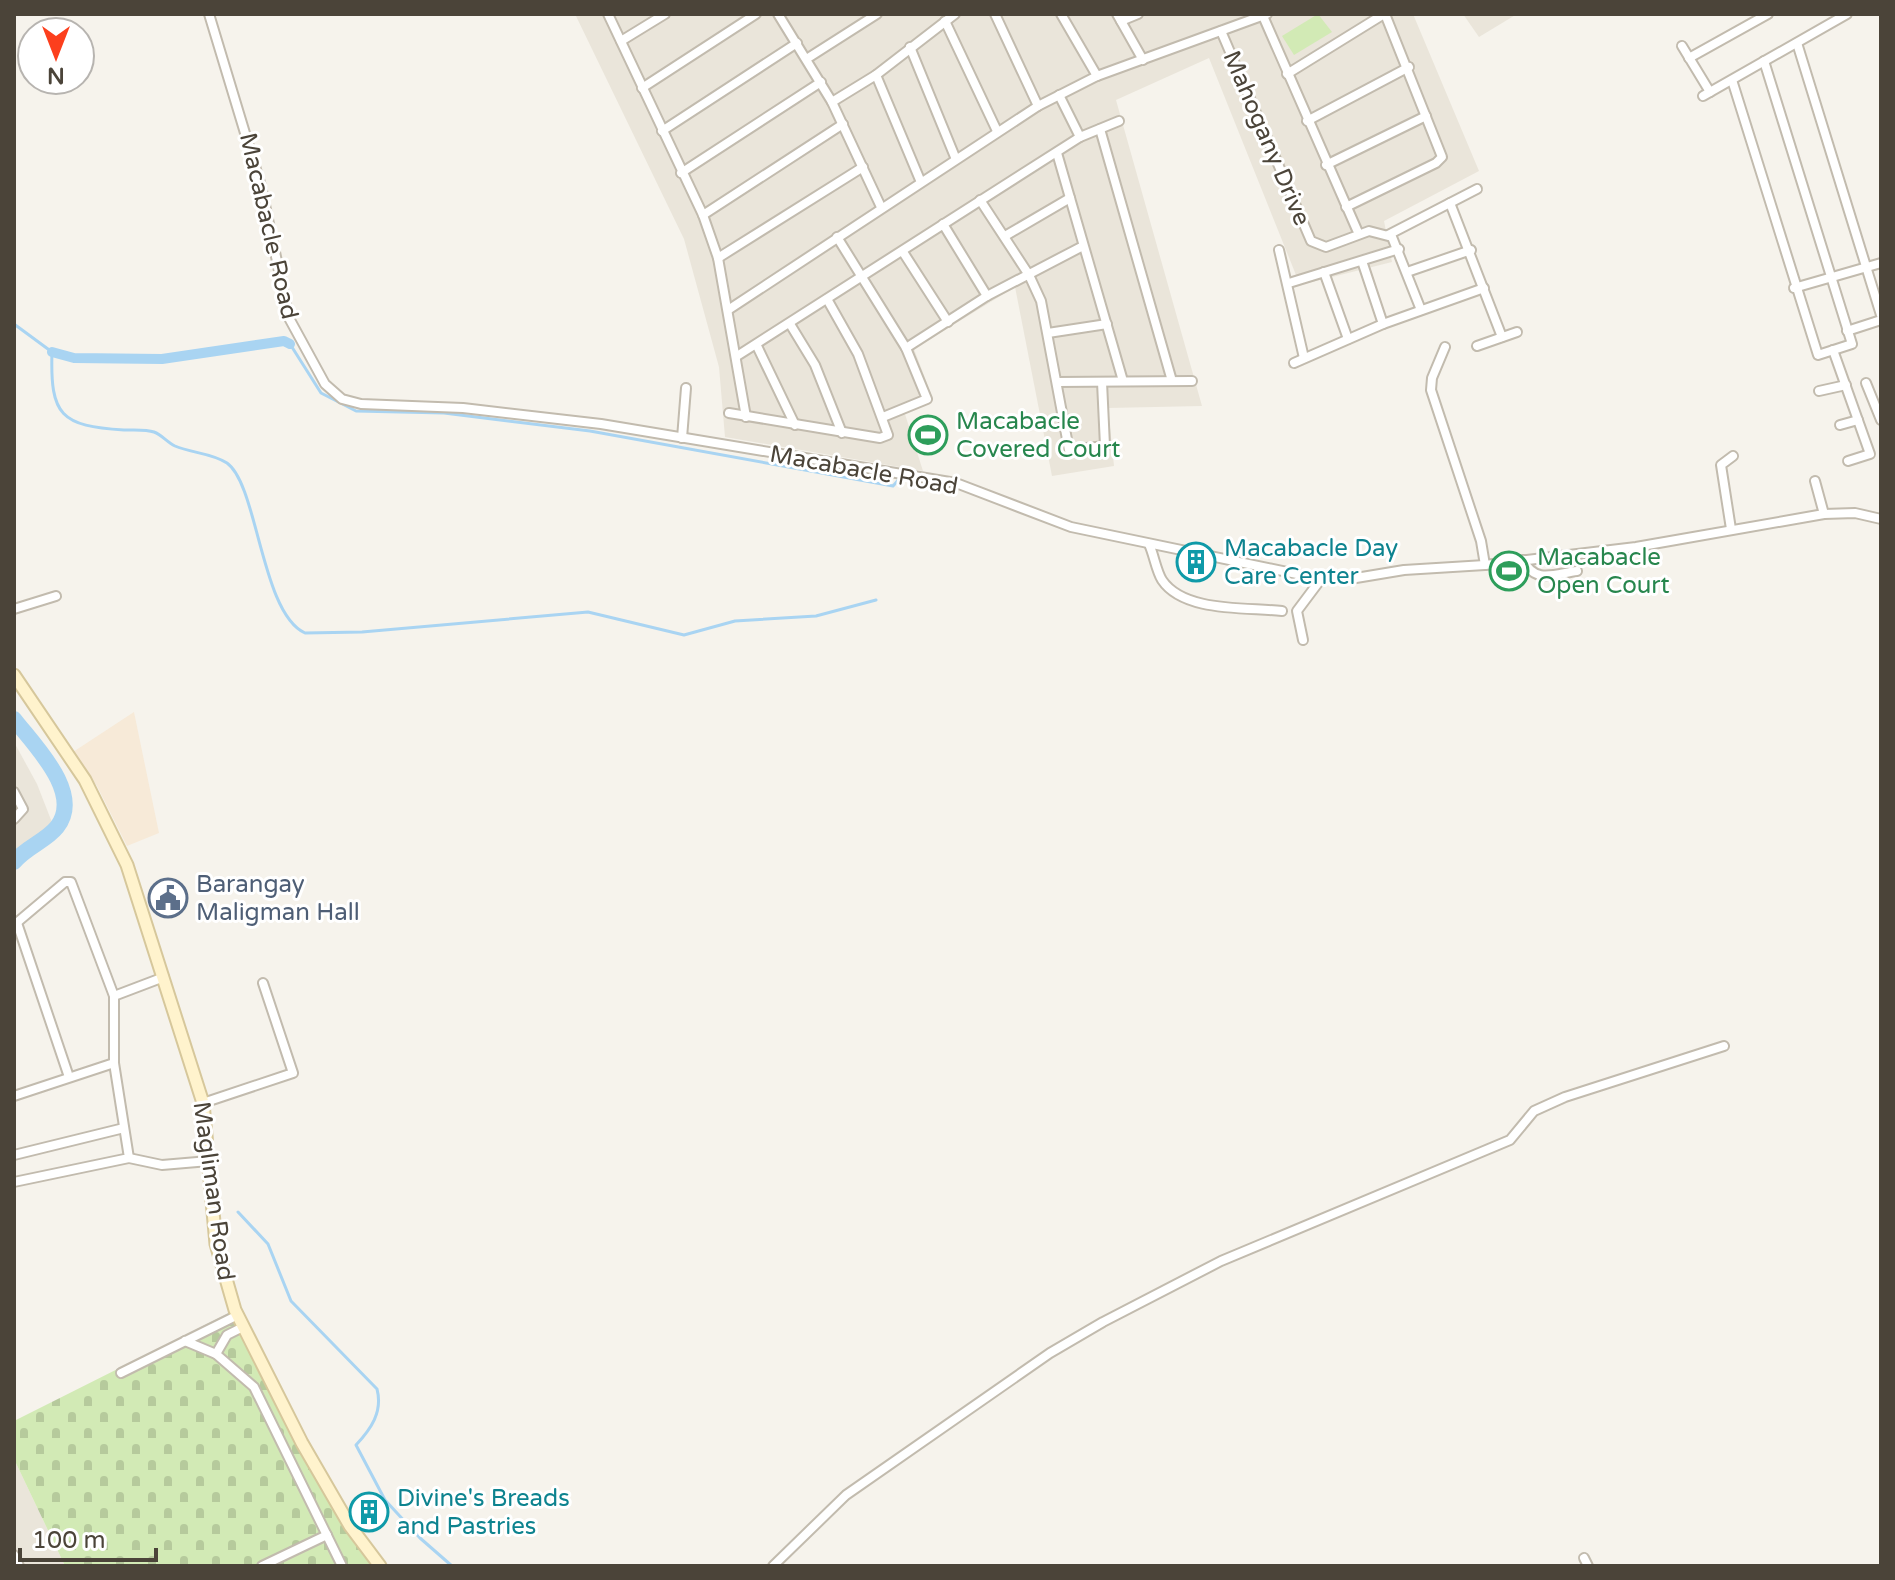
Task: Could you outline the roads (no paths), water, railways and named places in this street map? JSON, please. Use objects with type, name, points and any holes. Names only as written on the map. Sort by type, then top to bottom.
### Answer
[{"type":"street","name":"Macabacle Road","points":[[209,14],[261,186],[289,318],[325,384],[335,394],[361,404],[463,408],[682,438],[956,483],[1071,527],[1321,579],[1485,565],[1636,547],[1824,514],[1855,513],[1881,519]]},
{"type":"street","points":[[608,14],[703,215],[718,258],[746,417]]},
{"type":"street","points":[[621,41],[665,14]]},
{"type":"street","points":[[642,88],[756,14]]},
{"type":"street","points":[[778,14],[808,58],[832,102],[881,207]]},
{"type":"street","points":[[808,58],[877,14]]},
{"type":"street","points":[[832,102],[876,75],[955,14]]},
{"type":"street","points":[[995,14],[1038,106]]},
{"type":"street","points":[[1061,14],[1097,76]]},
{"type":"street","points":[[1138,14],[1119,17],[1143,60]]},
{"type":"street","points":[[1287,74],[1384,14],[1409,67],[1442,157],[1436,163],[1346,207]]},
{"type":"street","points":[[1689,58],[1768,14]]},
{"type":"street","points":[[1682,46],[1706,94],[1847,14]]},
{"type":"street","points":[[728,310],[920,180],[1038,106],[1097,76],[1265,15]]},
{"type":"street","name":"Mahogany Drive","points":[[1265,15],[1307,121],[1357,230]]},
{"type":"street","points":[[945,21],[997,131]]},
{"type":"street","name":"Mahogany Drive","points":[[1221,31],[1311,241],[1326,247],[1369,231],[1388,235]]},
{"type":"street","points":[[662,131],[797,43]]},
{"type":"street","points":[[1797,43],[1881,318],[1847,331]]},
{"type":"street","points":[[910,47],[955,157]]},
{"type":"street","points":[[1732,80],[1794,288],[1818,355],[1852,344],[1764,61]]},
{"type":"street","points":[[1307,121],[1409,67]]},
{"type":"street","points":[[876,75],[920,180]]},
{"type":"street","points":[[681,173],[821,82]]},
{"type":"street","points":[[1059,95],[1080,137]]},
{"type":"street","points":[[1326,165],[1426,116]]},
{"type":"street","points":[[737,356],[1080,137],[1119,121]]},
{"type":"street","points":[[703,215],[843,124]]},
{"type":"street","points":[[1100,129],[1172,381]]},
{"type":"street","points":[[1057,153],[1123,381]]},
{"type":"street","points":[[718,258],[863,167]]},
{"type":"street","points":[[1421,310],[1399,249],[1388,235],[1477,189]]},
{"type":"street","points":[[1005,236],[1070,198]]},
{"type":"street","points":[[980,200],[1029,275],[1041,301],[1069,450],[1105,446],[1102,382]]},
{"type":"street","points":[[1450,203],[1471,250],[1502,337]]},
{"type":"street","points":[[943,224],[987,296]]},
{"type":"street","points":[[837,237],[906,348],[927,399],[883,417]]},
{"type":"street","points":[[906,348],[987,296],[1083,246]]},
{"type":"street","points":[[1289,283],[1399,249]]},
{"type":"street","points":[[1279,250],[1304,358]]},
{"type":"street","points":[[1407,272],[1471,250]]},
{"type":"street","points":[[903,252],[948,322]]},
{"type":"street","points":[[1362,261],[1383,324]]},
{"type":"street","points":[[1794,288],[1881,263]]},
{"type":"street","points":[[1324,272],[1348,339]]},
{"type":"street","points":[[1294,363],[1383,324],[1484,288]]},
{"type":"street","points":[[729,413],[842,433],[884,438],[888,435],[858,354],[827,299]]},
{"type":"street","points":[[790,324],[815,365],[842,433]]},
{"type":"street","points":[[1048,333],[1107,324]]},
{"type":"street","points":[[1477,346],[1517,332]]},
{"type":"street","points":[[757,346],[795,425]]},
{"type":"street","points":[[1445,347],[1432,378],[1431,390],[1481,541],[1485,565]]},
{"type":"street","points":[[1833,350],[1870,454],[1848,461]]},
{"type":"street","points":[[1057,382],[1192,381]]},
{"type":"street","points":[[1866,383],[1881,420]]},
{"type":"street","points":[[1819,391],[1846,385]]},
{"type":"street","points":[[682,438],[686,388]]},
{"type":"street","points":[[1840,425],[1858,420]]},
{"type":"street","points":[[1731,529],[1721,465],[1733,456]]},
{"type":"street","points":[[1815,481],[1824,514]]},
{"type":"street","points":[[1149,544],[1161,579],[1172,591],[1191,601],[1282,611]]},
{"type":"street","points":[[1523,560],[1529,572],[1538,576],[1577,571]]},
{"type":"street","points":[[1303,640],[1297,611],[1321,579]]},
{"type":"street","points":[[14,609],[56,596]]},
{"type":"street","name":"Magliman Road","points":[[14,675],[70,755],[122,850],[203,1103],[216,1244],[227,1289],[240,1321],[310,1457],[350,1526],[380,1566]]},
{"type":"street","points":[[14,792],[23,809],[14,819]]},
{"type":"street","points":[[69,1077],[15,924],[65,882],[71,882],[114,996],[114,1063],[129,1158]]},
{"type":"street","points":[[114,996],[164,977]]},
{"type":"street","points":[[203,1103],[293,1073],[263,983]]},
{"type":"street","points":[[773,1566],[828,1510],[876,1472],[977,1407],[1050,1353],[1103,1322],[1221,1261],[1510,1140],[1534,1111],[1724,1046]]},
{"type":"street","points":[[14,1096],[114,1063]]},
{"type":"street","points":[[14,1155],[124,1128]]},
{"type":"street","points":[[14,1182],[129,1158],[162,1165],[209,1161]]},
{"type":"street","points":[[121,1373],[185,1341],[240,1321]]},
{"type":"street","points":[[216,1354],[222,1340],[240,1321]]},
{"type":"street","points":[[185,1341],[216,1354],[254,1387],[342,1566]]},
{"type":"street","points":[[262,1566],[327,1535]]},
{"type":"street","points":[[14,1555],[19,1566]]},
{"type":"waterway","points":[[14,324],[52,352],[57,404],[73,420],[103,428],[151,431],[175,446],[227,463],[246,496],[279,601],[290,621],[305,633],[362,632],[588,612],[684,635],[735,621],[816,616],[876,600]]},
{"type":"waterway","points":[[52,352],[74,358],[162,359],[284,341],[290,344]]},
{"type":"waterway","points":[[290,344],[321,393],[356,411],[444,413],[590,431],[893,486],[901,477]]},
{"type":"waterway","points":[[128,357],[162,359]]},
{"type":"waterway","points":[[14,719],[53,770],[64,799],[64,814],[57,827],[14,862]]},
{"type":"waterway","points":[[238,1212],[268,1244],[291,1301],[377,1389],[377,1413],[356,1445],[385,1500],[420,1538],[452,1566]]},
{"type":"place","name":"Macabacle Covered Court","points":[[928,435]]},
{"type":"place","name":"Macabacle Day Care Center","points":[[1196,562]]},
{"type":"place","name":"Macabacle Open Court","points":[[1509,571]]},
{"type":"place","name":"Barangay Maligman Hall","points":[[168,898]]},
{"type":"place","name":"Divine's Breads and Pastries","points":[[369,1512]]}]
